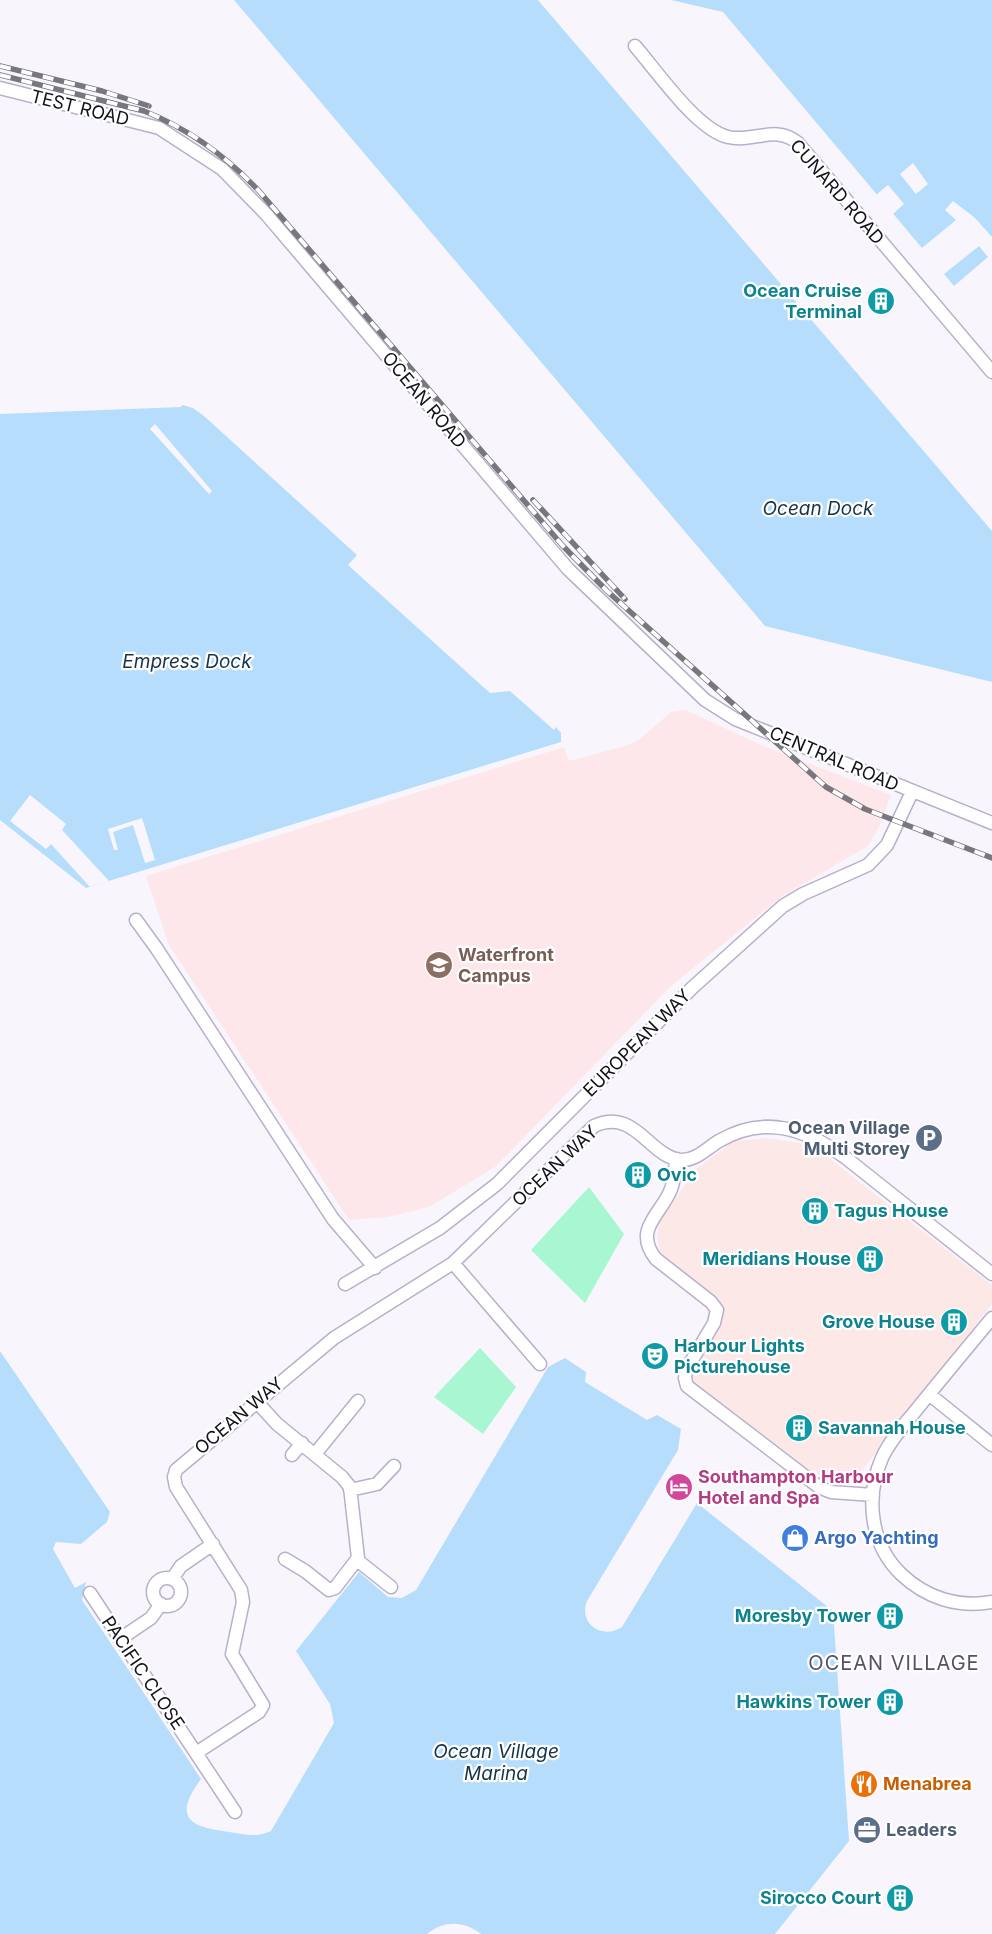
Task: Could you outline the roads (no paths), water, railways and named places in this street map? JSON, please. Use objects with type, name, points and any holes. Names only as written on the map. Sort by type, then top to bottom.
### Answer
[{"type":"street","name":"CUNARD ROAD","points":[[635,46],[693,114],[711,129],[728,137],[755,137],[774,133],[788,135],[798,143],[992,372]]},
{"type":"street","name":"TEST ROAD","points":[[0,88],[159,128]]},
{"type":"street","name":"OCEAN ROAD","points":[[159,128],[214,164],[244,190],[568,569],[685,680]]},
{"type":"street","name":"CENTRAL ROAD","points":[[685,680],[705,700],[735,720],[992,823]]},
{"type":"street","name":"EUROPEAN WAY","points":[[345,1284],[440,1228],[498,1184],[692,988],[783,906],[803,894],[868,865],[886,845],[912,792]]},
{"type":"street","points":[[136,920],[333,1219],[375,1268]]},
{"type":"street","name":"OCEAN WAY","points":[[213,1544],[176,1487],[175,1473],[181,1464],[334,1338],[453,1263],[594,1126],[613,1122],[625,1125],[668,1155],[677,1159]]},
{"type":"street","points":[[873,1495],[831,1492],[819,1487],[687,1386],[686,1370],[714,1323],[717,1310],[711,1302],[656,1259],[651,1251],[647,1236],[652,1216],[671,1191],[677,1159],[695,1157],[725,1138],[749,1130],[775,1127],[803,1132],[840,1154],[992,1274]]},
{"type":"street","points":[[453,1263],[540,1364]]},
{"type":"street","points":[[992,1318],[886,1449],[875,1478],[873,1495],[874,1522],[879,1541],[889,1559],[909,1581],[932,1596],[945,1600],[972,1604],[992,1602]]},
{"type":"street","points":[[929,1394],[992,1445]]},
{"type":"street","points":[[314,1454],[358,1401]]},
{"type":"street","points":[[256,1402],[277,1424],[346,1480],[350,1490],[357,1560],[391,1587]]},
{"type":"street","points":[[292,1455],[302,1443]]},
{"type":"street","points":[[350,1490],[377,1484],[394,1466]]},
{"type":"street","points":[[172,1578],[181,1566],[213,1544],[239,1584],[242,1594],[233,1656],[263,1705],[259,1712],[196,1753]]},
{"type":"street","points":[[286,1559],[331,1590],[357,1560]]},
{"type":"street","points":[[164,1578],[172,1578],[180,1587],[180,1597],[170,1605],[161,1604],[153,1595],[154,1585],[164,1578]]},
{"type":"street","name":"PACIFIC CLOSE","points":[[90,1593],[235,1812]]},
{"type":"street","points":[[120,1639],[151,1618],[161,1604]]},
{"type":"water","name":"Ocean Dock","points":[[234,0],[538,0],[992,531],[992,682],[765,626]]},
{"type":"water","points":[[671,0],[992,0],[992,237],[975,218],[953,201],[945,210],[956,220],[922,248],[723,12]]},
{"type":"water","points":[[979,246],[988,257],[954,286],[944,274]]},
{"type":"water","name":"Empress Dock","points":[[182,405],[193,408],[204,416],[357,555],[348,565],[490,693],[510,691],[554,730],[556,727],[561,733],[561,742],[86,888],[0,820],[0,414],[181,407]]},
{"type":"water","name":"Ocean Village Marina","points":[[0,1351],[110,1512],[107,1522],[81,1544],[56,1542],[53,1549],[75,1588],[86,1582],[82,1600],[201,1779],[192,1792],[188,1803],[187,1811],[189,1818],[195,1823],[215,1830],[245,1834],[256,1835],[271,1831],[334,1723],[330,1704],[296,1651],[359,1572],[388,1597],[402,1598],[416,1590],[548,1367],[565,1358],[586,1372],[585,1382],[647,1420],[657,1415],[681,1429],[678,1450],[587,1601],[585,1609],[589,1623],[600,1631],[607,1632],[615,1631],[622,1627],[697,1503],[833,1611],[849,1841],[775,1934],[481,1934],[468,1927],[447,1924],[427,1934],[0,1934]]},
{"type":"railway","points":[[0,66],[102,91],[149,106]]},
{"type":"railway","points":[[0,75],[144,111],[176,126],[220,155],[259,191],[562,545],[607,591],[826,787],[865,809],[992,858]]},
{"type":"railway","points":[[533,500],[625,599]]},
{"type":"place","name":"Ocean Cruise Terminal","points":[[881,301]]},
{"type":"place","name":"Waterfront Campus","points":[[439,965]]},
{"type":"place","name":"Ocean Village Multi Storey","points":[[929,1138]]},
{"type":"place","name":"Ovic","points":[[638,1175]]},
{"type":"place","name":"Tagus House","points":[[815,1211]]},
{"type":"place","name":"Meridians House","points":[[870,1259]]},
{"type":"place","name":"Grove House","points":[[954,1322]]},
{"type":"place","name":"Harbour Lights Picturehouse","points":[[655,1356]]},
{"type":"place","name":"Savannah House","points":[[799,1428]]},
{"type":"place","name":"Southampton Harbour Hotel and Spa","points":[[679,1487]]},
{"type":"place","name":"Argo Yachting","points":[[795,1538]]},
{"type":"place","name":"Moresby Tower","points":[[890,1616]]},
{"type":"place","name":"Hawkins Tower","points":[[890,1702]]},
{"type":"place","name":"Menabrea","points":[[864,1784]]},
{"type":"place","name":"Leaders","points":[[867,1830]]},
{"type":"place","name":"Sirocco Court","points":[[900,1898]]},
{"type":"district","name":"OCEAN VILLAGE","points":[[894,1663]]}]
